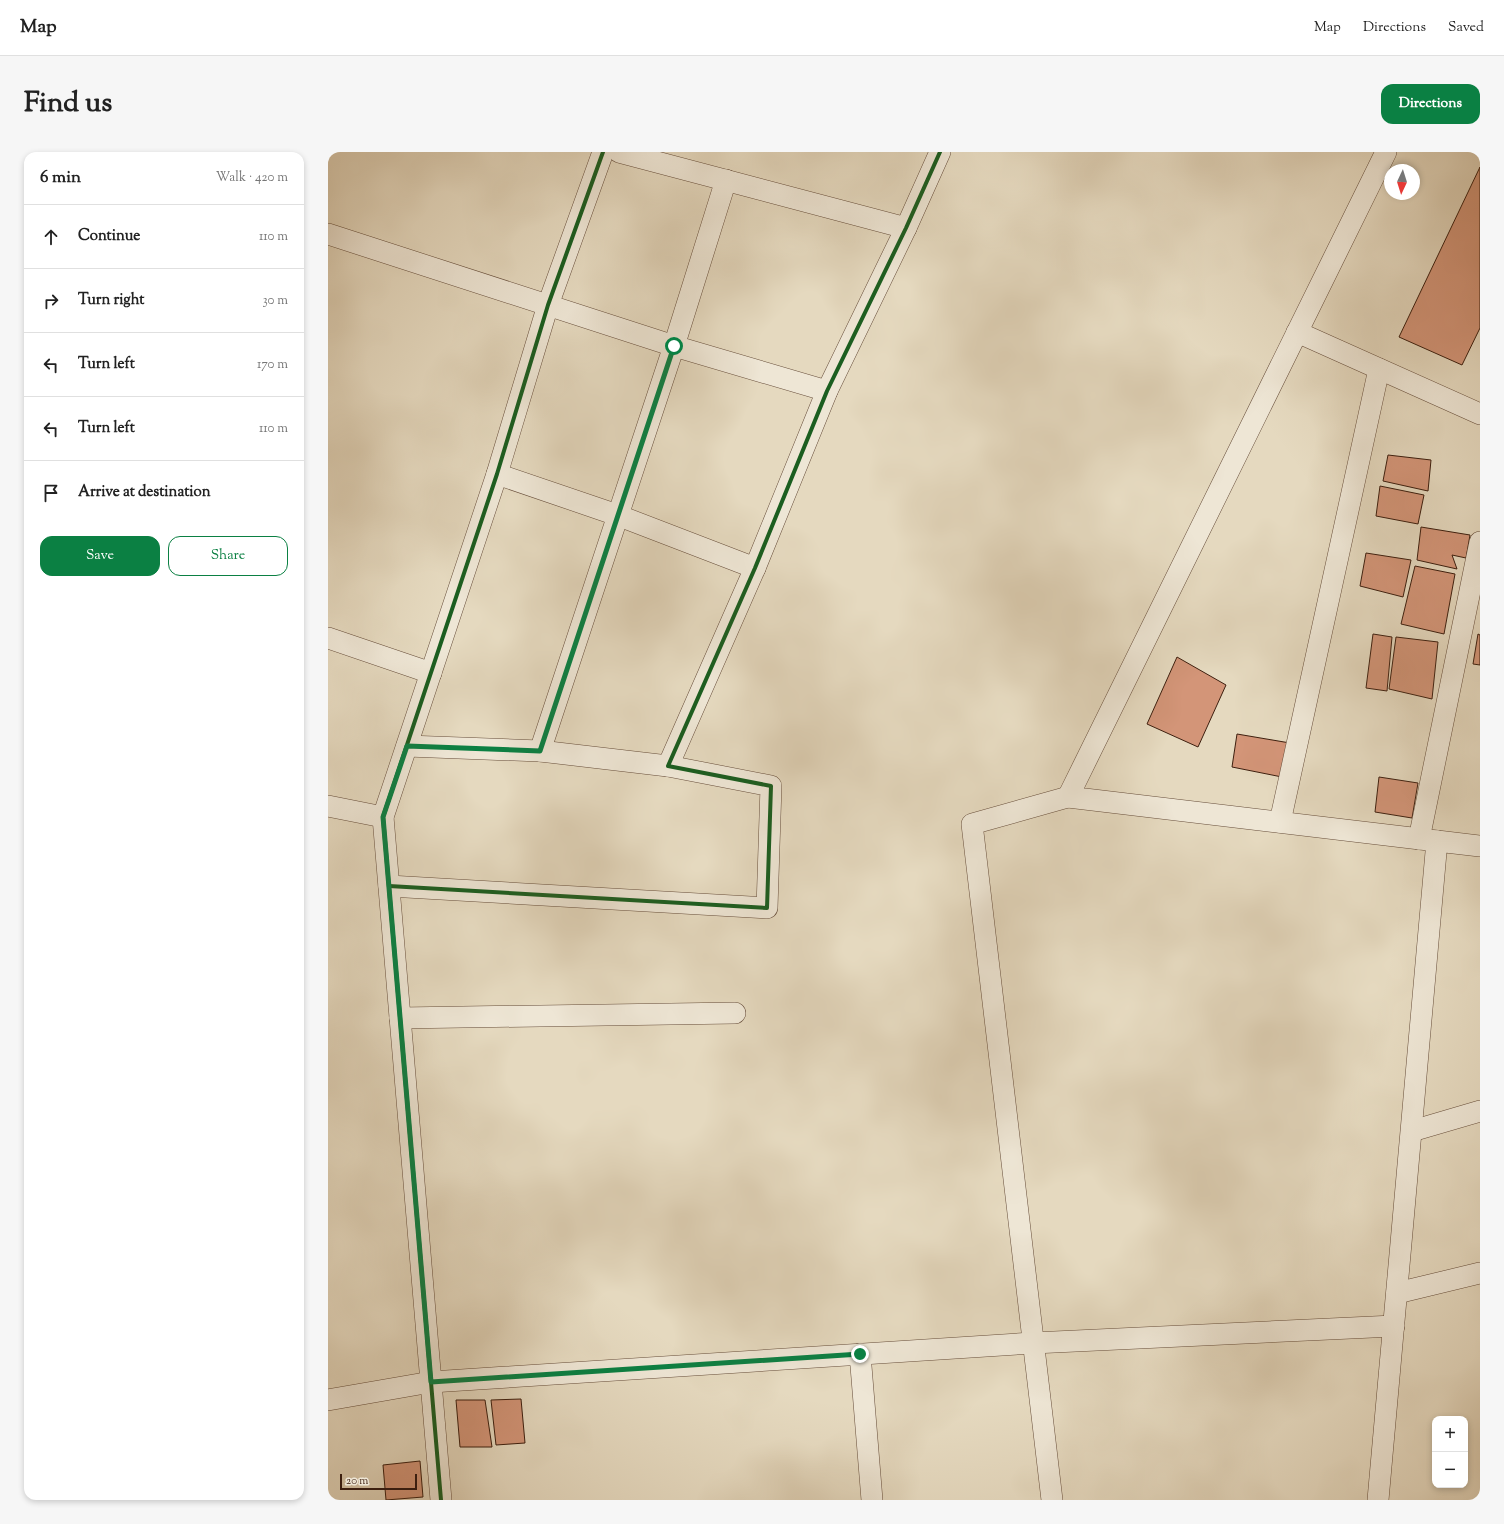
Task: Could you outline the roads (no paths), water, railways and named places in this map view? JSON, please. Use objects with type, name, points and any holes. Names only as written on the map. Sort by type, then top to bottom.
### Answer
[{"type":"street","points":[[440,1500],[383,817],[497,474],[548,304],[603,152]]},
{"type":"street","points":[[619,152],[906,228]]},
{"type":"street","points":[[668,766],[755,568],[827,391],[906,228],[940,152]]},
{"type":"street","points":[[1068,796],[1386,152]]},
{"type":"street","points":[[540,751],[674,346],[726,180]]},
{"type":"street","points":[[328,234],[674,346],[827,391]]},
{"type":"street","points":[[1297,332],[1480,414]]},
{"type":"street","points":[[1280,822],[1379,369]]},
{"type":"street","points":[[497,474],[617,515],[755,568]]},
{"type":"street","points":[[1378,1500],[1412,1131],[1428,840],[1480,542]]},
{"type":"street","points":[[328,638],[431,673]]},
{"type":"street","points":[[389,886],[767,908],[772,786],[668,766],[540,751],[407,746]]},
{"type":"street","points":[[1052,1500],[972,824],[1068,796],[1480,846]]},
{"type":"street","points":[[328,806],[383,817]]},
{"type":"street","points":[[400,1018],[735,1013]]},
{"type":"street","points":[[1412,1131],[1480,1111]]},
{"type":"street","points":[[1397,1293],[1480,1273]]},
{"type":"street","points":[[328,1400],[431,1382],[1033,1343],[1394,1326]]},
{"type":"street","points":[[860,1354],[872,1500]]}]
